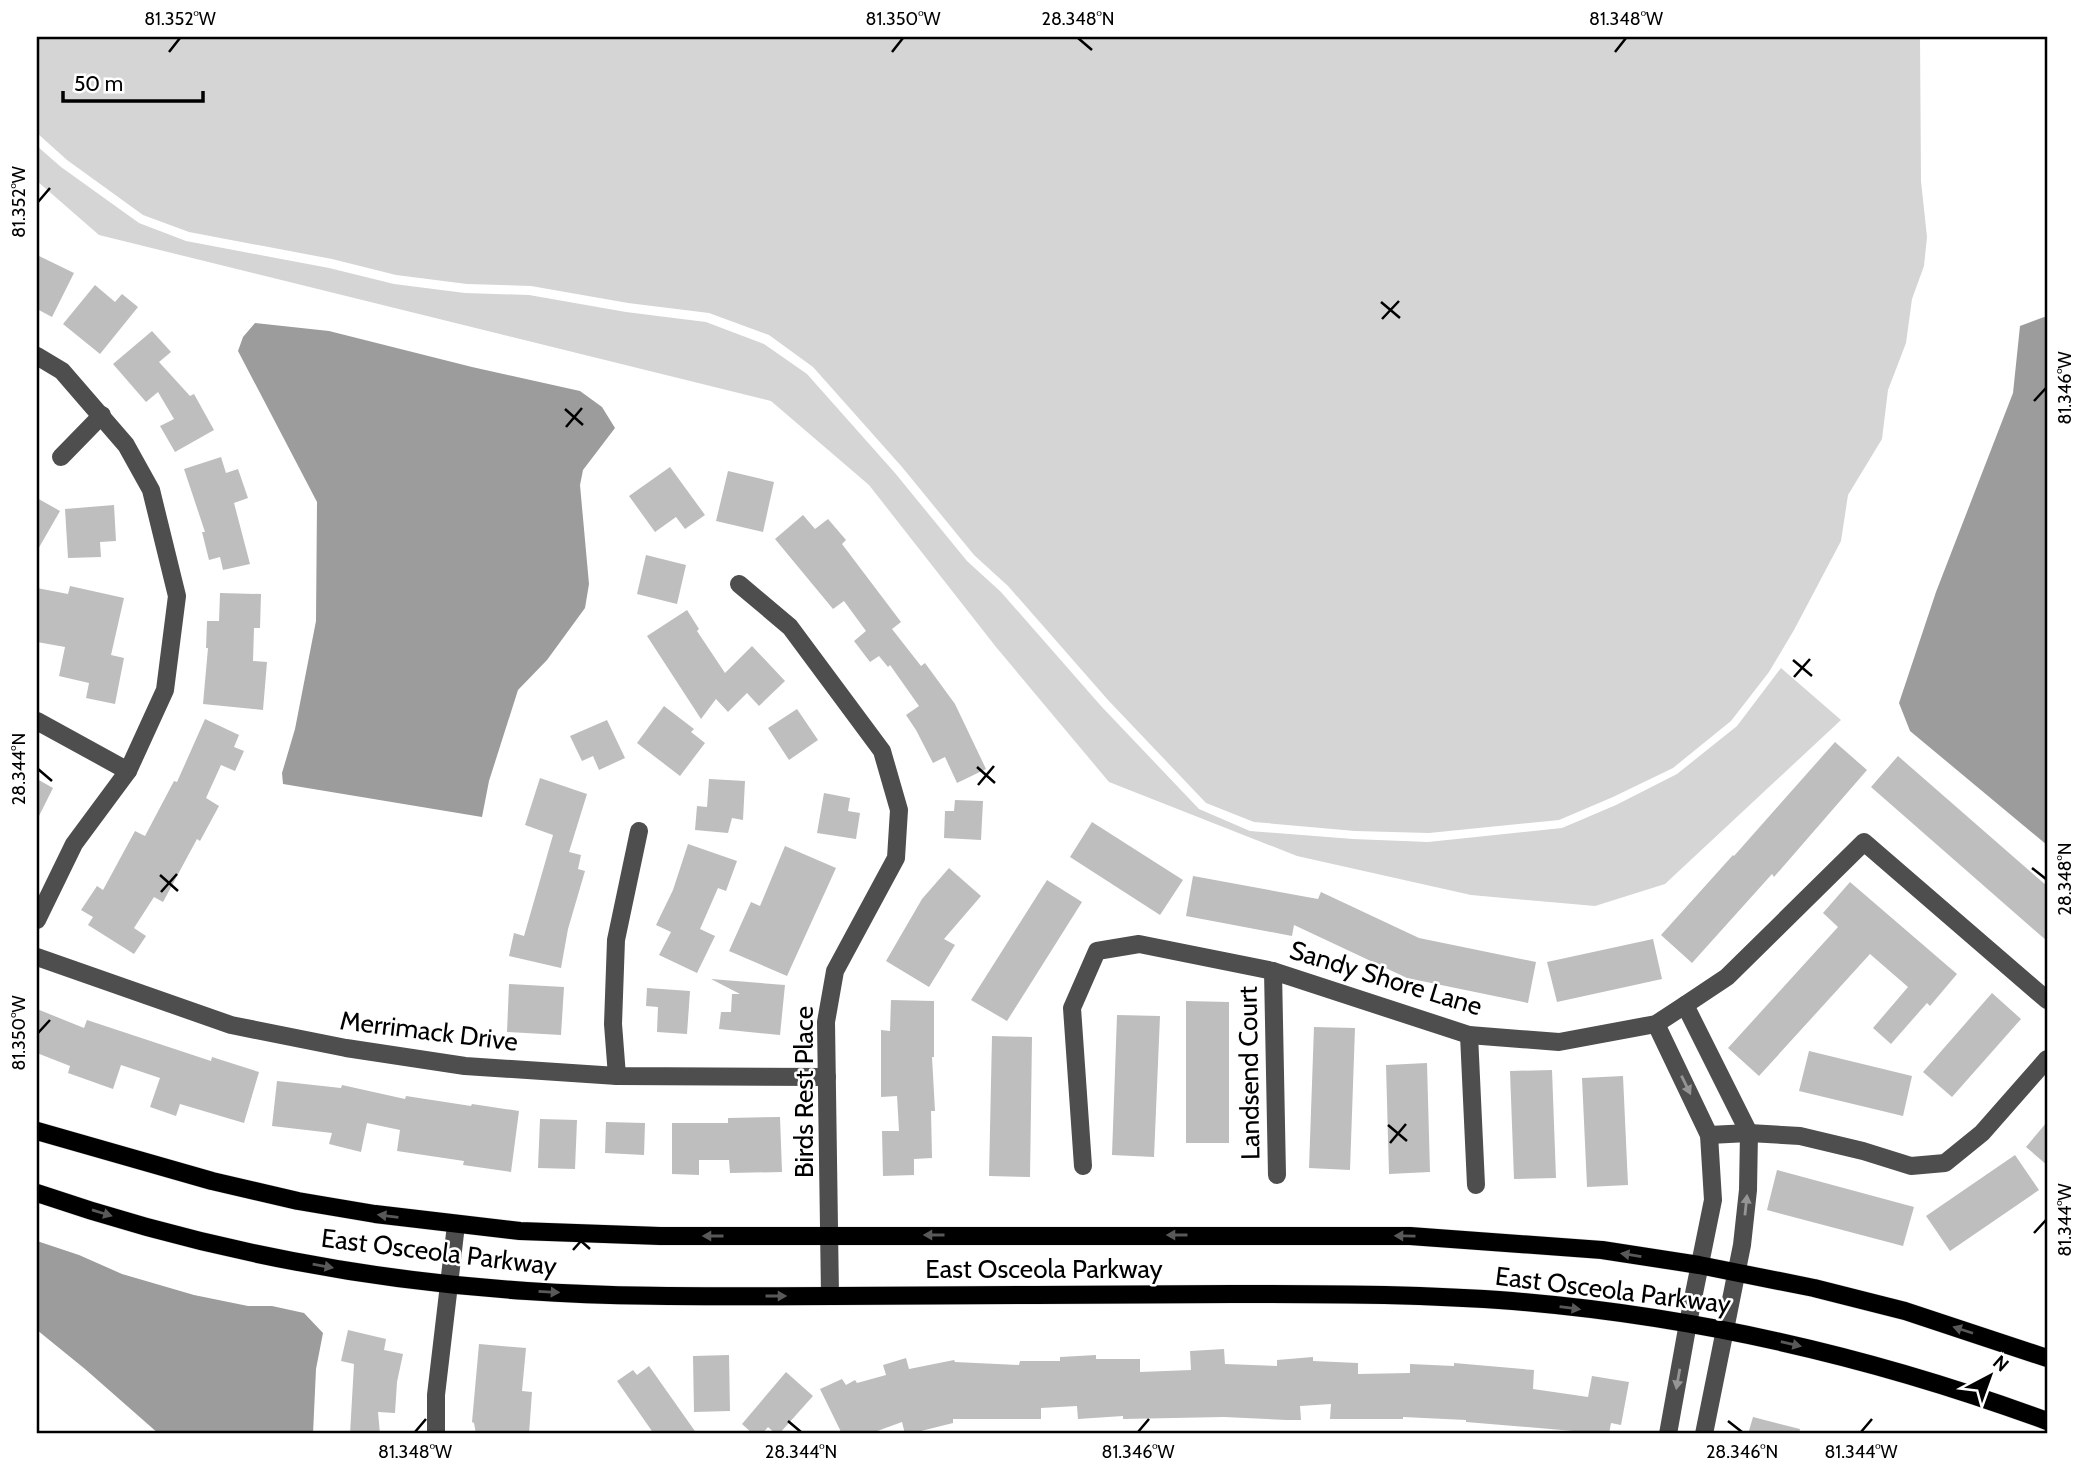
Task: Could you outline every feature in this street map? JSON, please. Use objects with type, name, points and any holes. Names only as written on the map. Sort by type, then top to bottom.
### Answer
[{"type":"main road","name":"East Osceola Parkway","points":[[37,1131],[212,1181],[298,1201],[456,1225],[583,1234],[1410,1236],[1602,1250],[1699,1265],[1814,1288],[1905,1311],[2047,1358]]},
{"type":"main road","name":"East Osceola Parkway","points":[[37,1193],[127,1221],[298,1262],[449,1284],[614,1296],[1414,1296],[1503,1300],[1724,1329],[1901,1372],[2047,1421]]},
{"type":"street","points":[[37,356],[62,371],[126,445],[151,490],[177,596],[165,690],[128,771],[74,844],[37,920]]},
{"type":"street","points":[[61,457],[102,415]]},
{"type":"street","name":"Birds Rest Place","points":[[739,584],[790,627],[882,751],[899,810],[896,858],[835,971],[826,1022],[830,1296]]},
{"type":"street","points":[[37,721],[128,771]]},
{"type":"street","points":[[617,1076],[613,1024],[616,940],[639,831]]},
{"type":"street","name":"Sandy Shore Lane","points":[[1083,1167],[1072,1008],[1097,951],[1139,944],[1273,971],[1469,1035],[1559,1042],[1656,1024],[1685,1005],[1727,977],[1864,842],[2047,1000]]},
{"type":"street","name":"Merrimack Drive","points":[[37,957],[244,1028],[346,1048],[464,1066],[617,1076],[827,1077]]},
{"type":"street","name":"Landsend Court","points":[[1273,971],[1277,1175]]},
{"type":"street","points":[[1685,1005],[1749,1133],[1748,1189],[1742,1245],[1704,1434]]},
{"type":"street","points":[[1656,1024],[1709,1135],[1713,1200],[1668,1434]]},
{"type":"street","points":[[1469,1035],[1476,1185]]},
{"type":"street","points":[[1709,1135],[1749,1133],[1800,1136],[1911,1166],[1945,1163],[1982,1133],[2047,1059]]},
{"type":"street","points":[[436,1434],[436,1395],[456,1225]]},
{"type":"shaded area","points":[[37,37],[1920,37],[1921,181],[1927,237],[1924,266],[1912,299],[1906,343],[1888,390],[1882,439],[1848,495],[1841,541],[1769,672],[1731,721],[1673,768],[1559,820],[1429,833],[1355,831],[1254,822],[1206,803],[1108,700],[1008,586],[974,555],[902,467],[813,367],[769,335],[709,313],[628,303],[531,286],[467,284],[396,275],[332,259],[189,232],[143,215],[67,160],[37,133]]},
{"type":"shaded area","points":[[37,146],[61,167],[139,223],[186,241],[329,268],[394,284],[465,293],[529,295],[626,312],[706,322],[764,344],[807,374],[895,473],[967,561],[1001,592],[1101,706],[1199,809],[1250,831],[1428,842],[1562,828],[1616,805],[1677,774],[1737,726],[1781,668],[1841,720],[1665,884],[1595,906],[1471,895],[1297,856],[1109,782],[996,647],[869,485],[771,401],[99,235],[37,181]]},
{"type":"shaded area","points":[[2047,318],[2047,845],[1910,731],[1899,703],[1936,592],[2013,393],[2020,326]]},
{"type":"shaded area","points":[[255,323],[329,331],[580,391],[602,407],[615,428],[583,470],[580,485],[589,584],[585,608],[547,660],[518,690],[489,781],[482,817],[283,784],[282,773],[295,729],[316,621],[317,502],[238,351],[243,337]]},
{"type":"shaded area","points":[[37,1241],[79,1255],[122,1274],[194,1295],[248,1306],[272,1306],[304,1313],[323,1333],[316,1369],[313,1434],[159,1434],[37,1330]]},
{"type":"building","points":[[37,255],[74,273],[52,317],[37,309]]},
{"type":"building","points":[[95,285],[115,302],[122,294],[138,307],[100,354],[63,324]]},
{"type":"building","points":[[152,331],[171,352],[159,362],[190,396],[194,394],[214,430],[175,452],[160,426],[174,419],[158,392],[146,402],[113,364]]},
{"type":"building","points":[[221,457],[226,473],[238,469],[248,498],[234,503],[250,564],[223,570],[220,557],[209,560],[202,532],[205,532],[184,469]]},
{"type":"building","points":[[670,467],[705,515],[685,529],[676,517],[655,532],[629,496]]},
{"type":"building","points":[[728,471],[774,482],[763,532],[716,521]]},
{"type":"building","points":[[37,498],[60,511],[37,551]]},
{"type":"building","points":[[114,505],[116,541],[100,542],[101,557],[68,558],[65,509]]},
{"type":"building","points":[[803,515],[815,529],[828,519],[846,540],[842,544],[901,622],[892,629],[921,666],[925,663],[955,704],[986,769],[957,783],[945,757],[933,763],[906,715],[919,706],[890,665],[888,667],[879,656],[870,662],[854,641],[866,631],[844,601],[833,609],[775,539]]},
{"type":"building","points":[[646,555],[686,565],[677,604],[637,594]]},
{"type":"building","points":[[70,586],[124,598],[111,655],[124,658],[115,704],[86,698],[89,683],[59,676],[65,647],[37,642],[37,588],[68,594]]},
{"type":"building","points":[[220,593],[261,594],[260,628],[254,628],[253,661],[267,662],[263,710],[203,704],[208,648],[207,621],[219,621]]},
{"type":"building","points":[[687,610],[699,629],[697,631],[725,673],[752,646],[785,681],[759,706],[747,693],[728,712],[716,699],[701,719],[647,636]]},
{"type":"building","points":[[664,706],[694,729],[691,732],[705,743],[680,776],[637,743]]},
{"type":"building","points":[[797,709],[818,740],[789,760],[768,728]]},
{"type":"building","points":[[205,719],[239,735],[234,747],[244,751],[235,771],[221,765],[206,798],[219,806],[200,841],[197,839],[163,902],[154,897],[134,928],[146,936],[134,954],[88,925],[93,917],[81,910],[97,886],[103,890],[135,831],[145,836],[174,781],[177,782]]},
{"type":"building","points":[[607,720],[625,758],[599,770],[593,756],[582,761],[570,736]]},
{"type":"building","points":[[1835,742],[1867,770],[1774,877],[1772,874],[1692,963],[1661,935]]},
{"type":"building","points":[[1898,756],[2047,886],[2047,941],[1871,787]]},
{"type":"building","points":[[540,778],[587,794],[569,852],[581,855],[578,869],[585,871],[568,929],[561,968],[509,956],[514,933],[524,936],[553,835],[525,825]]},
{"type":"building","points":[[37,779],[53,788],[37,820]]},
{"type":"building","points":[[709,779],[745,781],[743,820],[732,818],[728,833],[695,830],[697,806],[707,807]]},
{"type":"building","points":[[824,793],[850,798],[848,811],[860,813],[856,839],[817,833]]},
{"type":"building","points":[[955,800],[983,801],[981,840],[944,838],[945,811],[954,811]]},
{"type":"building","points":[[1092,822],[1183,880],[1160,915],[1070,857]]},
{"type":"building","points":[[688,844],[737,861],[726,891],[718,888],[700,929],[715,936],[697,973],[659,955],[671,932],[656,925],[673,890]]},
{"type":"building","points":[[785,846],[836,868],[787,976],[729,951],[751,902],[760,906]]},
{"type":"building","points":[[949,868],[981,896],[944,939],[955,945],[929,987],[886,961],[922,899]]},
{"type":"building","points":[[1193,876],[1318,899],[1321,892],[1419,938],[1536,962],[1528,1003],[1407,978],[1294,925],[1292,936],[1186,916]]},
{"type":"building","points":[[1047,880],[1082,902],[1007,1021],[971,1000]]},
{"type":"building","points":[[1850,882],[1957,974],[1930,1006],[1927,1003],[1891,1044],[1873,1028],[1908,987],[1870,954],[1759,1076],[1728,1048],[1838,927],[1823,913]]},
{"type":"building","points":[[1653,939],[1662,979],[1557,1002],[1547,962]]},
{"type":"building","points":[[711,979],[785,985],[780,1035],[719,1029],[721,1012],[731,1012],[732,994],[740,994]]},
{"type":"building","points":[[509,984],[564,987],[561,1035],[507,1032]]},
{"type":"building","points":[[647,988],[690,991],[687,1034],[657,1032],[658,1007],[646,1006]]},
{"type":"building","points":[[1992,993],[2021,1019],[1952,1097],[1923,1072]]},
{"type":"building","points":[[891,1000],[934,1001],[932,1057],[935,1111],[931,1111],[932,1158],[914,1159],[914,1175],[883,1176],[882,1131],[899,1131],[897,1096],[881,1097],[881,1030],[890,1031]]},
{"type":"building","points":[[1186,1001],[1229,1002],[1229,1143],[1186,1143]]},
{"type":"building","points":[[37,1009],[84,1028],[87,1020],[211,1061],[212,1057],[259,1072],[244,1123],[180,1104],[176,1116],[150,1107],[160,1078],[121,1065],[113,1089],[68,1073],[70,1066],[37,1053]]},
{"type":"building","points":[[1117,1015],[1160,1016],[1154,1157],[1112,1155]]},
{"type":"building","points":[[1314,1027],[1355,1028],[1350,1170],[1309,1168]]},
{"type":"building","points":[[992,1036],[1032,1037],[1030,1177],[989,1176]]},
{"type":"building","points":[[1809,1051],[1912,1076],[1903,1116],[1799,1091]]},
{"type":"building","points":[[1427,1063],[1430,1172],[1389,1174],[1386,1065]]},
{"type":"building","points":[[1552,1070],[1556,1178],[1514,1179],[1510,1071]]},
{"type":"building","points":[[1623,1076],[1628,1185],[1587,1187],[1582,1078]]},
{"type":"building","points":[[277,1081],[341,1088],[342,1085],[405,1099],[406,1096],[519,1111],[511,1172],[463,1165],[464,1161],[397,1151],[400,1130],[367,1123],[361,1152],[329,1144],[332,1133],[272,1126]]},
{"type":"building","points":[[780,1117],[782,1172],[730,1173],[729,1160],[699,1160],[699,1175],[672,1174],[672,1123],[728,1123],[728,1118]]},
{"type":"building","points":[[540,1119],[577,1120],[575,1169],[538,1168]]},
{"type":"building","points":[[606,1122],[645,1123],[644,1155],[605,1153]]},
{"type":"building","points":[[2047,1122],[2047,1165],[2026,1147]]},
{"type":"building","points":[[2015,1155],[2039,1190],[1950,1251],[1926,1216]]},
{"type":"building","points":[[1777,1170],[1914,1207],[1903,1246],[1767,1210]]},
{"type":"building","points":[[348,1330],[386,1339],[384,1350],[403,1354],[397,1382],[395,1413],[378,1412],[380,1434],[350,1434],[354,1364],[341,1361]]},
{"type":"building","points":[[479,1344],[526,1348],[522,1391],[532,1392],[529,1434],[476,1434],[472,1422]]},
{"type":"building","points":[[1224,1349],[1225,1364],[1277,1366],[1277,1360],[1313,1357],[1313,1361],[1358,1363],[1358,1374],[1410,1373],[1410,1364],[1454,1366],[1454,1363],[1534,1370],[1533,1389],[1588,1397],[1592,1376],[1629,1382],[1621,1425],[1611,1423],[1609,1434],[1466,1420],[1403,1417],[1330,1419],[1331,1404],[1300,1406],[1301,1420],[1224,1417],[1123,1419],[1123,1416],[1078,1419],[1077,1406],[1041,1408],[1041,1419],[953,1419],[953,1423],[909,1434],[905,1434],[902,1422],[869,1434],[842,1434],[820,1389],[842,1379],[846,1385],[855,1380],[857,1383],[886,1375],[883,1365],[906,1358],[909,1369],[954,1360],[1019,1365],[1020,1361],[1060,1361],[1060,1357],[1096,1355],[1096,1359],[1140,1359],[1140,1372],[1191,1370],[1190,1351]]},
{"type":"building","points":[[729,1355],[730,1411],[694,1412],[693,1356]]},
{"type":"building","points":[[649,1366],[697,1434],[654,1434],[617,1381],[633,1370],[637,1375]]},
{"type":"building","points":[[786,1372],[813,1396],[779,1434],[768,1427],[762,1434],[753,1434],[742,1424]]},
{"type":"building","points":[[1753,1417],[1800,1429],[1799,1434],[1748,1434]]}]
